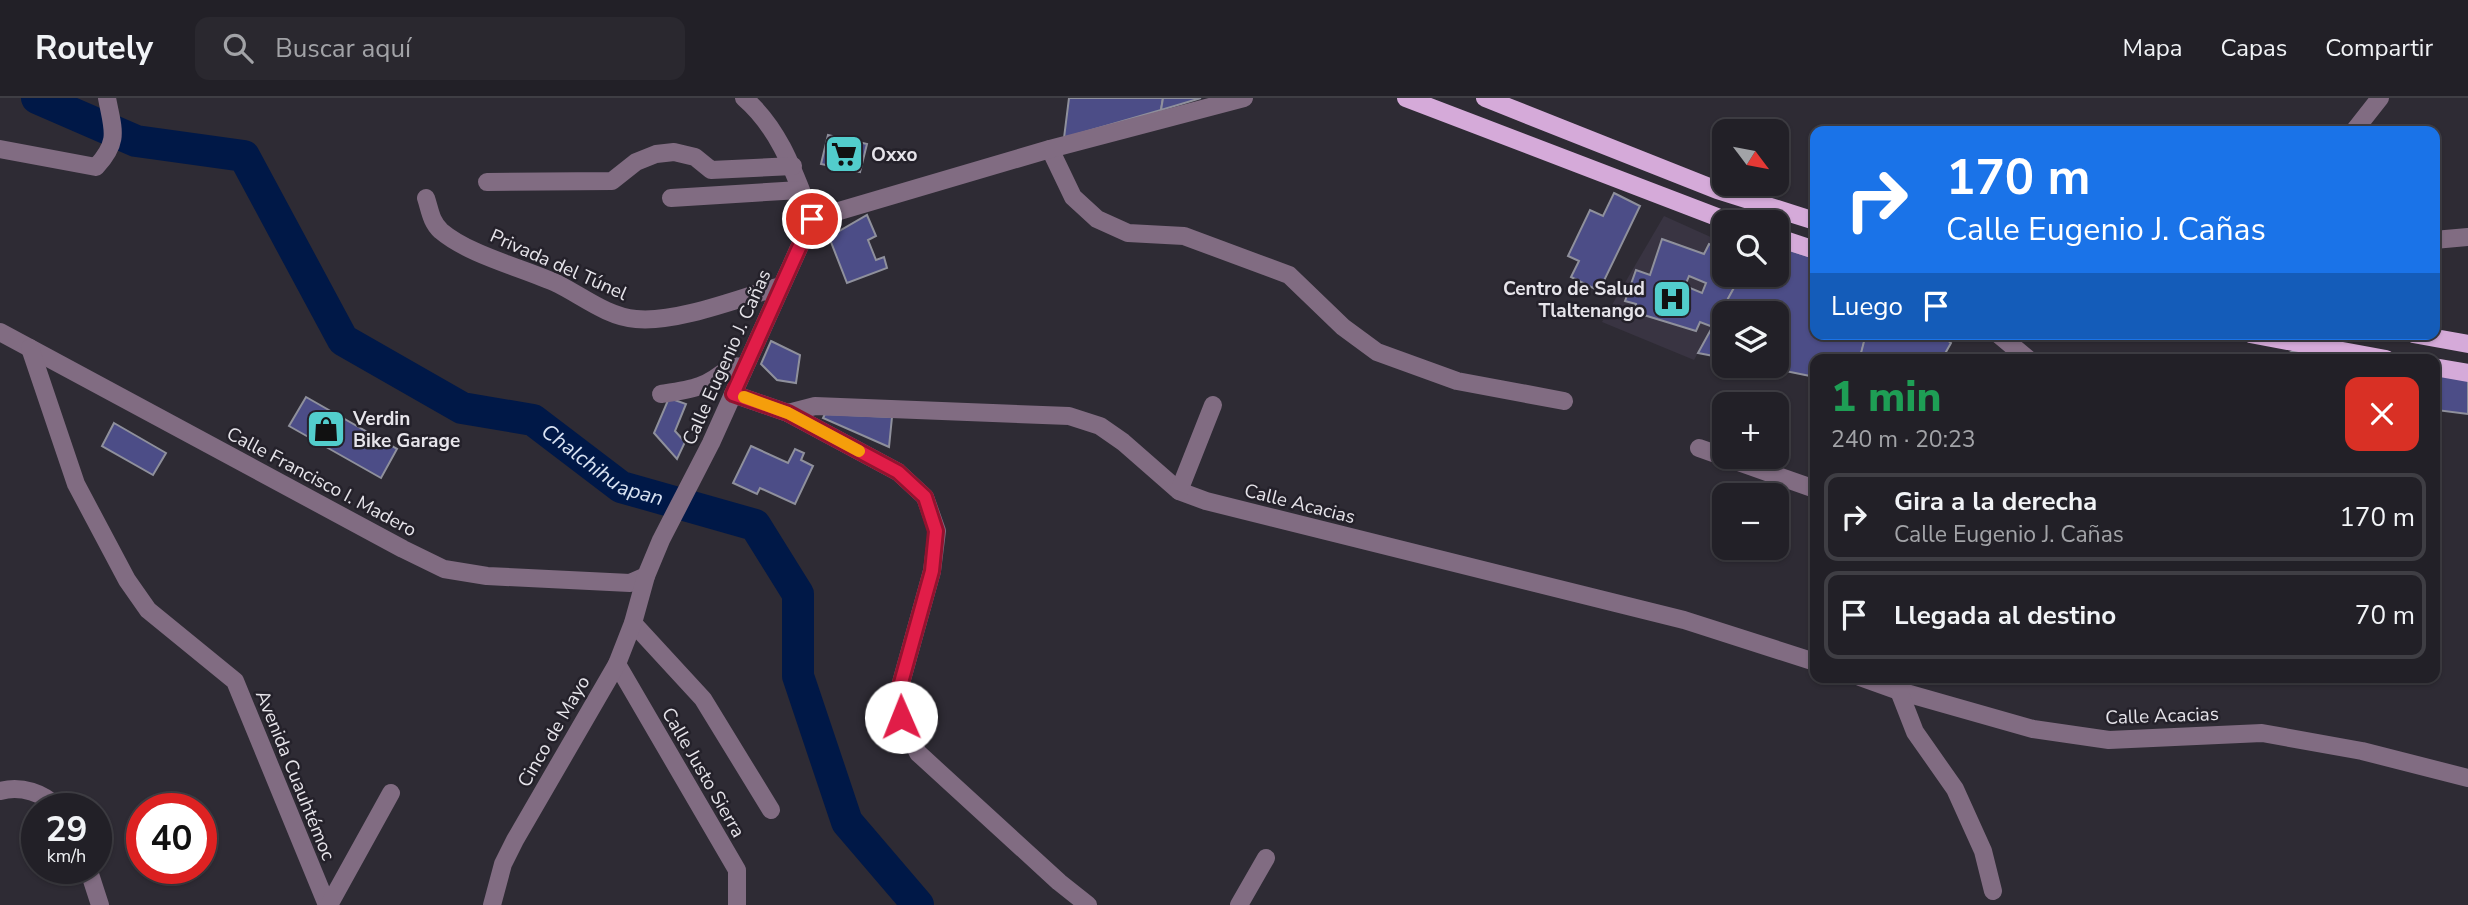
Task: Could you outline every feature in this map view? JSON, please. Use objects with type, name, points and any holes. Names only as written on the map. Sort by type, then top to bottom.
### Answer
[{"type":"main road","points":[[1406,98],[1712,215]]},
{"type":"main road","points":[[1485,98],[1717,190],[1810,219]]},
{"type":"main road","points":[[1789,241],[1810,248]]},
{"type":"main road","points":[[2440,339],[2468,344]]},
{"type":"main road","points":[[2314,340],[2367,354]]},
{"type":"main road","points":[[2440,368],[2468,373]]},
{"type":"street","points":[[0,149],[96,167],[108,154],[113,142],[107,98]]},
{"type":"street","points":[[744,98],[760,112],[793,166],[812,219],[1050,149],[1244,98]]},
{"type":"street","points":[[2357,126],[2373,101]]},
{"type":"street","points":[[1050,149],[1073,197],[1097,219],[1128,233],[1184,236],[1289,275],[1343,327],[1377,352],[1457,381],[1564,401]]},
{"type":"street","points":[[487,182],[612,181],[636,162],[656,154],[674,152],[695,157],[711,170],[793,166]]},
{"type":"street","points":[[671,198],[800,190]]},
{"type":"street","name":"Privada del Túnel","points":[[426,198],[433,223],[464,245],[557,284],[607,310],[634,319],[671,317],[781,286]]},
{"type":"street","name":"Calle Eugenio J. Cañas","points":[[646,576],[733,394],[812,219]]},
{"type":"street","points":[[2440,239],[2468,237]]},
{"type":"street","name":"Calle Francisco I. Madero","points":[[0,332],[444,569],[487,576],[630,583],[646,576]]},
{"type":"street","points":[[2005,340],[2022,354]]},
{"type":"street","name":"Avenida Cuauhtémoc","points":[[30,348],[76,484],[127,580],[148,610],[235,681],[328,905]]},
{"type":"street","points":[[661,394],[696,388],[713,382],[731,366],[744,367]]},
{"type":"street","points":[[733,394],[788,413],[898,472],[925,497],[936,531],[932,571],[899,690],[901,717],[918,753],[1059,882],[1088,905]]},
{"type":"street","points":[[1179,491],[1213,405]]},
{"type":"street","name":"Calle Acacias","points":[[788,413],[815,406],[1069,416],[1100,426],[1179,491],[1206,501],[1684,620],[1810,660]]},
{"type":"street","points":[[1699,448],[1810,487]]},
{"type":"street","name":"Cinco de Mayo","points":[[492,905],[503,864],[514,840],[617,664],[646,576]]},
{"type":"street","points":[[632,623],[704,699],[772,810]]},
{"type":"street","name":"Calle Justo Sierra","points":[[617,664],[737,870],[737,905]]},
{"type":"street","name":"Calle Acacias","points":[[1877,683],[2033,729],[2109,740],[2262,733],[2362,751],[2468,778]]},
{"type":"street","points":[[1899,691],[1915,732],[1955,789],[1983,851],[1993,891]]},
{"type":"street","points":[[0,792],[7,789],[36,793]]},
{"type":"street","points":[[328,905],[391,793]]},
{"type":"street","points":[[1239,905],[1266,858]]},
{"type":"street","points":[[93,884],[100,905]]},
{"type":"shaded area","name":"Centro de Salud Tlaltenango","points":[[1664,216],[1712,238],[1712,287],[1734,287],[1727,301],[1712,301],[1712,327],[1694,360],[1602,322]]},
{"type":"building","points":[[1069,98],[1163,98],[1161,110],[1064,138]]},
{"type":"building","points":[[1163,98],[1201,98],[1161,110]]},
{"type":"building","name":"Oxxo","points":[[828,135],[867,144],[860,172],[821,164]]},
{"type":"building","points":[[1614,193],[1640,206],[1599,291],[1571,277],[1579,261],[1568,256],[1590,210],[1603,216]]},
{"type":"building","points":[[867,215],[876,236],[868,240],[876,260],[884,257],[887,268],[847,283],[829,237]]},
{"type":"building","points":[[1662,239],[1704,254],[1709,244],[1712,245],[1712,287],[1735,287],[1727,301],[1712,301],[1712,327],[1700,322],[1696,331],[1634,312],[1636,304],[1625,301],[1636,270],[1650,275]],"holes":[[[1689,276],[1706,283],[1702,293],[1685,286]]]},
{"type":"building","points":[[1789,250],[1810,256],[1810,340],[1865,340],[1861,354],[1810,354],[1810,376],[1789,372],[1789,301],[1727,301],[1734,287],[1789,287]]},
{"type":"building","points":[[1712,328],[1712,356],[1698,353]]},
{"type":"building","points":[[1864,340],[1947,340],[1951,343],[1945,354],[1861,353]]},
{"type":"building","points":[[771,341],[800,355],[796,383],[777,380],[761,364]]},
{"type":"building","points":[[2293,351],[2319,354],[2287,354]]},
{"type":"building","points":[[2440,373],[2468,376],[2468,414],[2440,410]]},
{"type":"building","points":[[306,397],[397,449],[381,478],[289,426]]},
{"type":"building","points":[[669,398],[686,404],[675,431],[685,442],[677,459],[654,433]]},
{"type":"building","points":[[825,414],[892,417],[889,447],[823,418]]},
{"type":"building","points":[[114,423],[166,453],[153,475],[102,446]]},
{"type":"building","points":[[751,446],[788,463],[795,449],[804,453],[801,460],[813,466],[795,504],[760,488],[757,494],[733,483]]},
{"type":"waterway","name":"Chalchihuapan","points":[[37,98],[136,141],[244,156],[343,340],[462,408],[533,420],[621,487],[755,525],[798,594],[798,676],[847,822],[918,905]]},
{"type":"slow traffic","points":[[744,397],[788,413],[859,451]]},
{"type":"place","name":"Oxxo","points":[[844,154]]},
{"type":"place","name":"Centro de Salud Tlaltenango","points":[[1672,299]]},
{"type":"place","name":"Verdin Bike Garage","points":[[326,429]]},
{"type":"route","points":[[812,219],[733,394],[788,413],[898,472],[925,497],[936,531],[932,571],[899,690],[901,717]]}]
